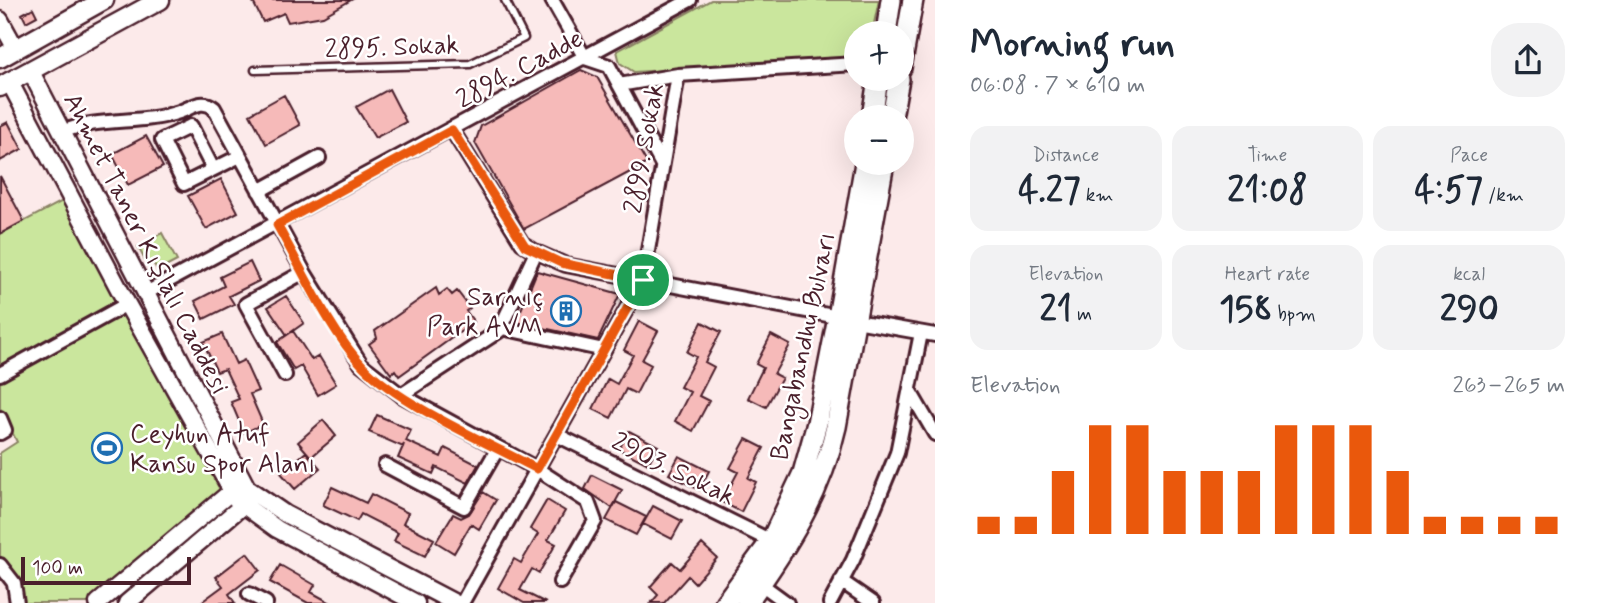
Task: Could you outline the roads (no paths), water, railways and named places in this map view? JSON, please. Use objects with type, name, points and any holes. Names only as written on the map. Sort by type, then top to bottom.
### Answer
[{"type":"main road","points":[[8,53],[104,0]]},
{"type":"main road","points":[[5,84],[160,0]]},
{"type":"main road","points":[[888,21],[891,0]]},
{"type":"main road","points":[[909,21],[913,0]]},
{"type":"main road","name":"Bangabandhu Bulvarı","points":[[747,603],[793,539],[818,486],[833,442],[863,175]]},
{"type":"main road","name":"Bangabandhu Bulvarı","points":[[725,603],[771,541],[806,465],[847,319],[881,175]]},
{"type":"street","points":[[552,0],[585,58],[609,66],[662,164]]},
{"type":"street","name":"2894. Cadde","points":[[146,293],[277,225],[690,0]]},
{"type":"street","points":[[0,20],[8,53]]},
{"type":"street","name":"2899. Sokak","points":[[462,603],[643,280],[678,75],[844,65]]},
{"type":"street","name":"Ahmet Taner Kışlalı Caddesi","points":[[30,70],[146,293],[237,487]]},
{"type":"street","points":[[619,85],[678,75]]},
{"type":"street","name":"Ahmet Taner Kışlalı Caddesi","points":[[5,84],[127,304],[237,487],[278,529],[416,603]]},
{"type":"street","points":[[62,132],[87,124],[164,116],[208,103],[216,110],[304,272],[354,356],[368,372],[401,396],[537,469],[588,502],[595,518],[560,582]]},
{"type":"street","points":[[213,169],[191,126],[162,140],[184,184],[240,156]]},
{"type":"street","points":[[452,130],[522,243],[536,253],[566,265],[935,335]]},
{"type":"street","points":[[259,191],[319,158]]},
{"type":"street","points":[[401,396],[502,328],[536,253]]},
{"type":"street","points":[[285,375],[246,304],[304,272]]},
{"type":"street","points":[[0,374],[146,293]]},
{"type":"street","points":[[502,328],[604,350]]},
{"type":"street","points":[[830,603],[897,453],[921,333]]},
{"type":"street","points":[[911,393],[935,434]]},
{"type":"street","points":[[0,418],[5,429],[0,433]]},
{"type":"street","name":"2903. Sokak","points":[[557,435],[771,541]]},
{"type":"street","points":[[385,466],[464,507],[498,448]]},
{"type":"street","points":[[98,603],[237,487]]},
{"type":"street","points":[[130,602],[248,500]]},
{"type":"street","name":"Ahmet Taner Kışlalı Caddesi","points":[[248,500],[285,514],[455,603]]},
{"type":"street","points":[[0,565],[14,583],[17,603]]},
{"type":"street","points":[[841,581],[873,603]]},
{"type":"street","points":[[761,584],[787,603]]},
{"type":"street","points":[[249,594],[266,603]]},
{"type":"lane","name":"2895. Sokak","points":[[255,70],[470,64],[524,38],[505,0]]},
{"type":"place","name":"Sarnıç Park AVM","points":[[566,311]]},
{"type":"place","name":"Ceyhun Atuf Kansu Spor Alanı","points":[[107,448]]}]
